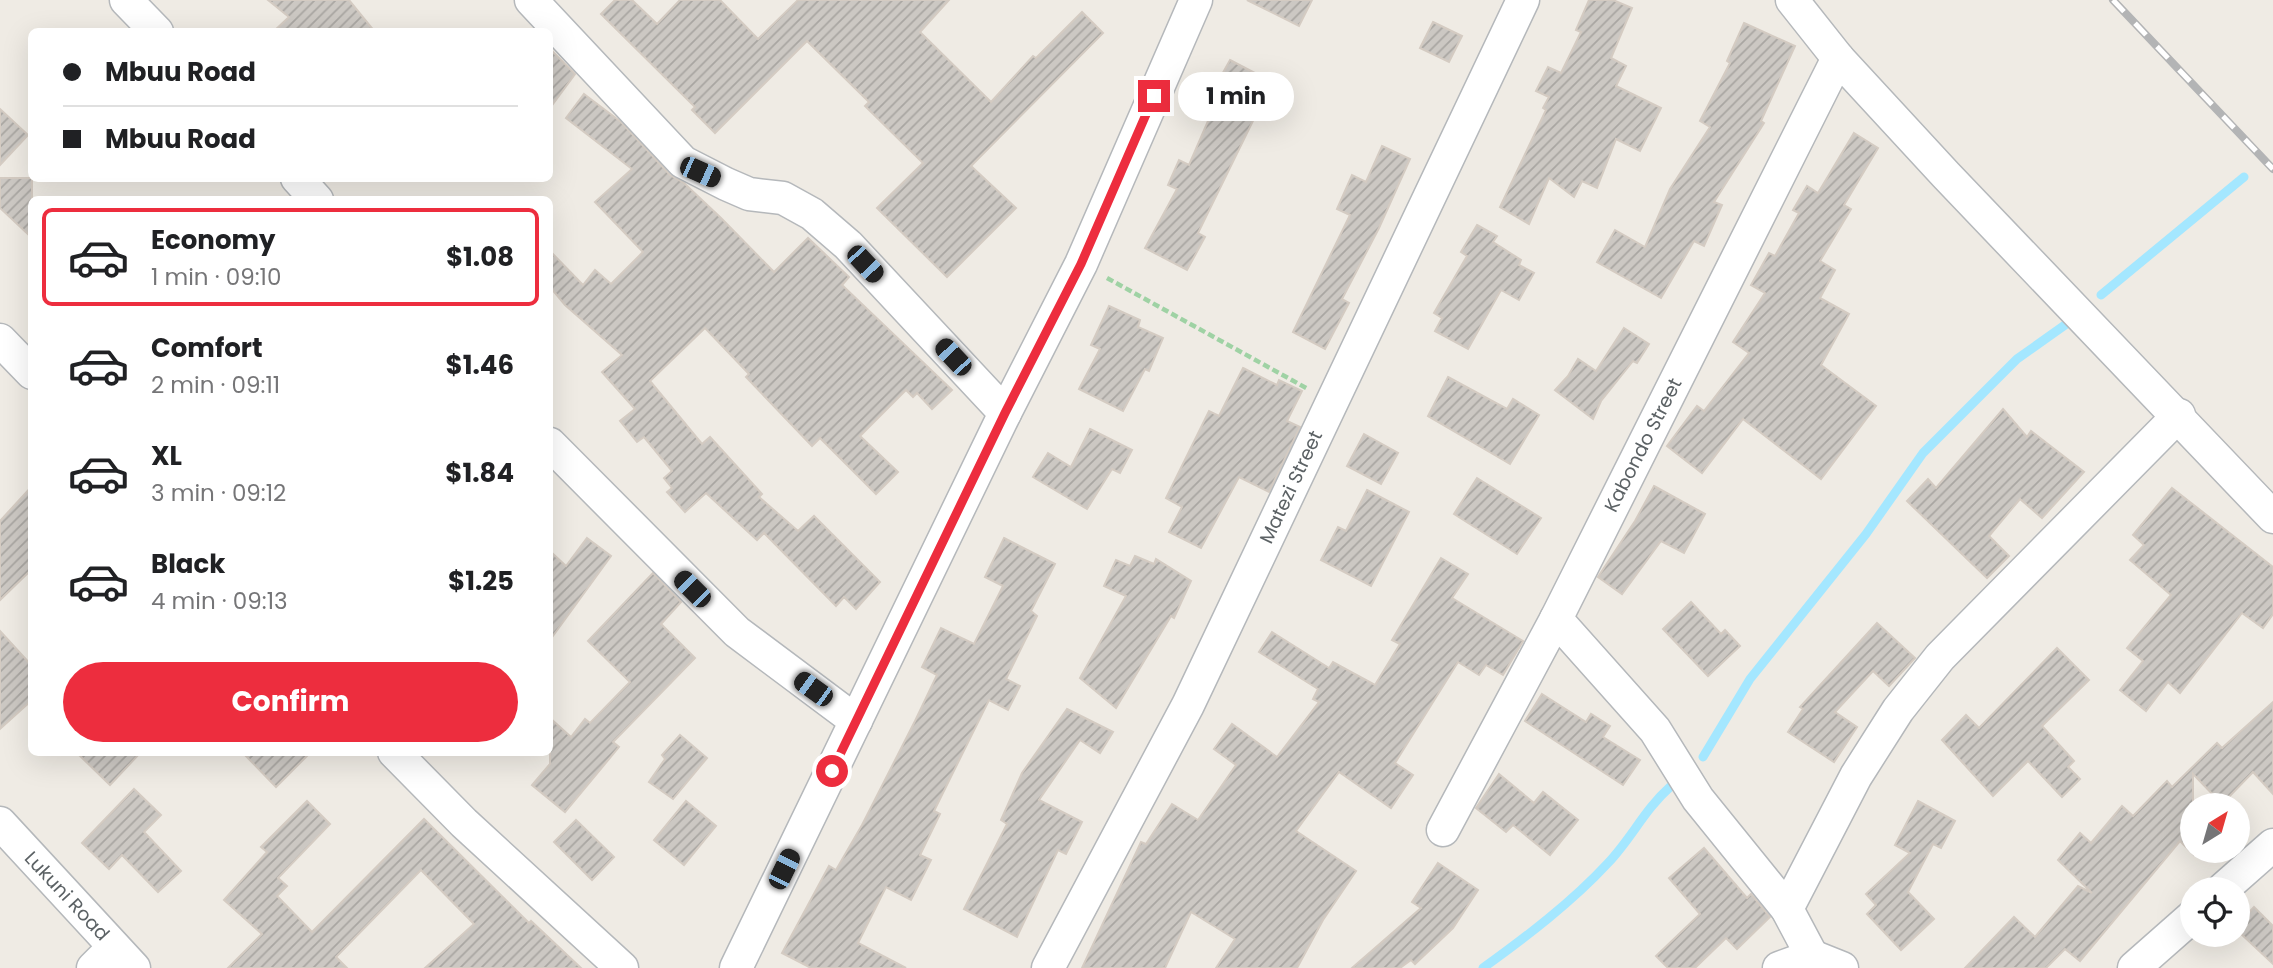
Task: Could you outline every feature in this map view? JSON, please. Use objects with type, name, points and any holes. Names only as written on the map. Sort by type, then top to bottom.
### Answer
[{"type":"street","points":[[126,0],[153,28]]},
{"type":"street","points":[[531,0],[683,162],[749,194],[783,198],[812,214],[848,245],[1005,413]]},
{"type":"street","points":[[736,968],[1005,413],[1081,264],[1196,0]]},
{"type":"street","name":"Matezi Street","points":[[1048,968],[1188,705],[1523,0]]},
{"type":"street","points":[[1792,0],[1838,58],[1956,185],[2179,415],[2273,517]]},
{"type":"street","name":"Kabondo Street","points":[[1443,830],[1556,619],[1838,58]]},
{"type":"street","points":[[301,182],[313,196]]},
{"type":"street","points":[[0,340],[28,369]]},
{"type":"street","points":[[1787,909],[1856,776],[1898,710],[1940,657],[2179,415]]},
{"type":"street","points":[[553,447],[737,632],[856,721]]},
{"type":"street","points":[[1556,619],[1655,730],[1698,799],[1787,909],[1812,956],[1842,968]]},
{"type":"street","points":[[398,756],[464,823],[622,968]]},
{"type":"street","name":"Lukuni Road","points":[[0,823],[114,961]]},
{"type":"street","points":[[2237,877],[2273,845]]},
{"type":"street","points":[[2134,968],[2180,927]]},
{"type":"street","points":[[1779,968],[1812,956]]},
{"type":"path","points":[[1081,264],[1331,401]]},
{"type":"building","points":[[268,0],[349,0],[372,28],[277,28],[289,17]]},
{"type":"building","points":[[615,0],[632,0],[657,24],[680,0],[720,0],[758,39],[798,0],[949,0],[920,32],[991,102],[1033,56],[1036,58],[1082,12],[1103,33],[971,166],[1016,208],[947,277],[877,208],[923,163],[865,106],[869,102],[807,41],[715,133],[692,110],[695,107],[601,14]]},
{"type":"building","points":[[1247,0],[1312,0],[1299,26]]},
{"type":"building","points":[[1589,0],[1613,0],[1632,8],[1611,58],[1626,66],[1616,86],[1661,108],[1640,151],[1616,139],[1597,188],[1582,181],[1574,197],[1549,178],[1529,224],[1500,207],[1546,110],[1543,108],[1549,97],[1536,91],[1548,67],[1561,73],[1581,32],[1576,30]]},
{"type":"building","points":[[1433,22],[1462,36],[1449,62],[1420,48]]},
{"type":"building","points":[[1744,23],[1795,46],[1761,121],[1764,123],[1714,202],[1722,205],[1704,246],[1694,241],[1661,298],[1597,262],[1615,230],[1645,247],[1670,189],[1710,127],[1700,121],[1730,63],[1727,61]]},
{"type":"building","points":[[553,52],[575,74],[553,104]]},
{"type":"building","points":[[1230,60],[1272,82],[1198,233],[1205,237],[1187,270],[1145,248],[1177,189],[1168,185],[1179,160],[1189,165],[1221,91],[1215,87]]},
{"type":"building","points":[[584,94],[621,122],[670,175],[684,183],[774,272],[808,238],[849,277],[842,285],[952,390],[932,409],[917,393],[913,397],[906,390],[860,436],[898,472],[876,494],[820,438],[812,446],[746,377],[749,374],[705,328],[650,381],[702,444],[710,437],[762,494],[759,497],[798,531],[814,516],[880,582],[856,609],[844,597],[836,606],[764,533],[757,540],[706,493],[685,512],[667,492],[672,488],[664,478],[672,471],[644,437],[637,442],[620,421],[635,409],[602,372],[622,355],[565,305],[553,291],[553,254],[583,285],[595,270],[611,284],[643,252],[595,202],[632,169],[566,118]]},
{"type":"building","points":[[0,109],[28,135],[0,165]]},
{"type":"building","points":[[1854,133],[1878,148],[1844,205],[1851,209],[1820,261],[1835,270],[1820,298],[1849,314],[1821,365],[1876,406],[1821,479],[1743,419],[1702,473],[1667,446],[1697,406],[1704,411],[1749,353],[1733,342],[1765,293],[1751,285],[1769,253],[1775,256],[1799,213],[1793,210],[1807,186],[1818,193]]},
{"type":"building","points":[[1382,146],[1410,159],[1379,228],[1342,299],[1349,303],[1325,349],[1293,332],[1350,215],[1337,209],[1352,175],[1366,182]]},
{"type":"building","points":[[0,178],[28,178],[28,182],[32,182],[32,196],[28,196],[28,234],[0,208]]},
{"type":"building","points":[[1477,225],[1497,236],[1493,242],[1521,260],[1519,265],[1534,273],[1519,300],[1501,290],[1468,349],[1435,331],[1442,318],[1434,313],[1467,256],[1461,252]]},
{"type":"building","points":[[1109,306],[1140,320],[1138,327],[1163,338],[1149,371],[1145,369],[1123,411],[1079,389],[1100,349],[1091,345]]},
{"type":"building","points":[[1624,328],[1649,344],[1637,363],[1633,361],[1601,401],[1593,419],[1555,390],[1578,359],[1596,371]]},
{"type":"building","points":[[1243,368],[1277,385],[1279,380],[1302,391],[1287,421],[1300,427],[1269,492],[1239,477],[1201,548],[1169,532],[1182,507],[1166,498],[1209,411],[1219,416]]},
{"type":"building","points":[[1448,377],[1507,409],[1513,399],[1539,415],[1510,464],[1428,416]]},
{"type":"building","points":[[2003,409],[2027,437],[2031,431],[2084,472],[2042,518],[2020,499],[1989,536],[2009,556],[1987,578],[1907,501],[1928,479],[1936,488]]},
{"type":"building","points":[[1090,429],[1132,450],[1120,473],[1112,469],[1087,509],[1033,477],[1048,453],[1071,467]]},
{"type":"building","points":[[1364,434],[1398,453],[1381,484],[1347,466]]},
{"type":"building","points":[[1477,478],[1541,518],[1517,554],[1454,514]]},
{"type":"building","points":[[1654,486],[1705,514],[1684,553],[1661,541],[1622,594],[1598,577],[1635,521]]},
{"type":"building","points":[[2172,488],[2273,567],[2273,614],[2263,628],[2242,613],[2180,693],[2168,682],[2146,711],[2120,690],[2143,661],[2127,648],[2171,595],[2130,560],[2144,545],[2133,535]]},
{"type":"building","points":[[28,490],[28,573],[0,600],[0,521]]},
{"type":"building","points":[[1367,490],[1409,512],[1371,586],[1321,560],[1338,527],[1346,531]]},
{"type":"building","points":[[587,538],[611,556],[553,636],[553,554],[566,566]]},
{"type":"building","points":[[1004,538],[1055,564],[1031,611],[1037,616],[1006,679],[1020,686],[1008,710],[989,700],[934,811],[940,814],[920,855],[931,860],[911,900],[886,887],[858,943],[906,968],[811,968],[782,953],[829,866],[836,870],[862,825],[915,721],[937,675],[922,667],[941,628],[974,644],[1003,586],[985,577]]},
{"type":"building","points":[[1135,556],[1154,564],[1156,559],[1191,581],[1174,618],[1171,616],[1116,708],[1080,678],[1126,596],[1104,586],[1116,560],[1130,566]]},
{"type":"building","points":[[1441,558],[1468,574],[1452,598],[1523,641],[1503,675],[1486,665],[1479,675],[1458,662],[1395,763],[1413,775],[1391,808],[1339,772],[1296,831],[1356,871],[1323,920],[1297,968],[1216,968],[1235,939],[1191,912],[1165,968],[1082,968],[1141,842],[1146,844],[1172,804],[1198,820],[1236,765],[1214,749],[1232,724],[1277,757],[1319,702],[1313,699],[1318,689],[1259,652],[1272,632],[1329,668],[1333,662],[1375,685],[1400,644],[1392,640]]},
{"type":"building","points":[[653,573],[681,602],[661,624],[695,658],[613,742],[619,747],[565,812],[532,785],[550,764],[550,756],[553,756],[553,721],[571,737],[585,719],[590,723],[630,682],[588,641]]},
{"type":"building","points":[[1691,602],[1721,634],[1725,630],[1740,646],[1708,676],[1663,629]]},
{"type":"building","points":[[1877,623],[1915,658],[1889,686],[1873,671],[1835,712],[1857,727],[1834,762],[1788,732],[1803,709],[1800,707]]},
{"type":"building","points":[[0,631],[28,662],[28,704],[0,729]]},
{"type":"building","points":[[2057,648],[2089,680],[2042,726],[2074,761],[2068,767],[2080,779],[2062,797],[2028,761],[1993,796],[1942,740],[1966,715],[1979,728]]},
{"type":"building","points":[[1542,694],[1586,722],[1591,714],[1610,726],[1603,737],[1640,760],[1623,785],[1525,721]]},
{"type":"building","points":[[2273,702],[2273,794],[2253,772],[2233,793],[2211,793],[2193,774],[2193,793],[2180,793],[2180,841],[2080,961],[2065,949],[2046,968],[1965,968],[2014,917],[2035,937],[2078,886],[2092,893],[2058,860],[2080,833],[2091,843],[2122,806],[2133,816],[2167,781],[2172,787],[2217,743],[2222,748]]},
{"type":"building","points":[[1067,709],[1113,732],[1100,753],[1080,740],[1039,800],[1082,822],[1066,854],[1058,850],[1017,937],[964,909],[1007,824],[1001,820],[1022,773]]},
{"type":"building","points":[[680,735],[707,758],[673,799],[649,782],[665,759],[662,755]]},
{"type":"building","points":[[80,756],[137,756],[110,785]]},
{"type":"building","points":[[246,756],[307,756],[276,787]]},
{"type":"building","points":[[1499,774],[1534,803],[1543,792],[1578,820],[1550,855],[1513,825],[1506,832],[1476,808]]},
{"type":"building","points":[[134,789],[161,815],[144,832],[181,871],[158,892],[122,855],[109,869],[82,843]]},
{"type":"building","points":[[307,801],[330,824],[278,878],[287,886],[277,896],[312,932],[424,819],[529,923],[531,921],[581,968],[425,968],[474,924],[421,870],[336,957],[347,968],[228,968],[262,934],[224,900],[267,852],[261,847]]},
{"type":"building","points":[[686,801],[716,826],[684,865],[654,840]]},
{"type":"building","points":[[1918,801],[1955,821],[1941,848],[1933,844],[1908,892],[1934,919],[1901,950],[1867,914],[1876,905],[1866,894],[1910,853],[1895,845]]},
{"type":"building","points":[[576,820],[614,857],[592,880],[554,842]]},
{"type":"building","points":[[1704,848],[1747,898],[1751,894],[1770,917],[1737,949],[1726,938],[1695,968],[1668,968],[1656,956],[1700,914],[1669,878]]},
{"type":"building","points":[[1438,863],[1478,890],[1453,928],[1415,964],[1411,960],[1400,968],[1352,968],[1421,908],[1412,902]]},
{"type":"building","points":[[2254,907],[2273,926],[2273,964],[2250,942],[2250,911]]},
{"type":"waterway","points":[[2101,295],[2244,177]]},
{"type":"waterway","points":[[1703,757],[1750,679],[1866,534],[1923,453],[2017,359],[2072,320]]},
{"type":"waterway","points":[[1483,968],[1579,892],[1616,854],[1670,787]]},
{"type":"railway","points":[[2113,0],[2273,169]]},
{"type":"route","points":[[832,771],[1005,413],[1081,264],[1154,96]]}]
